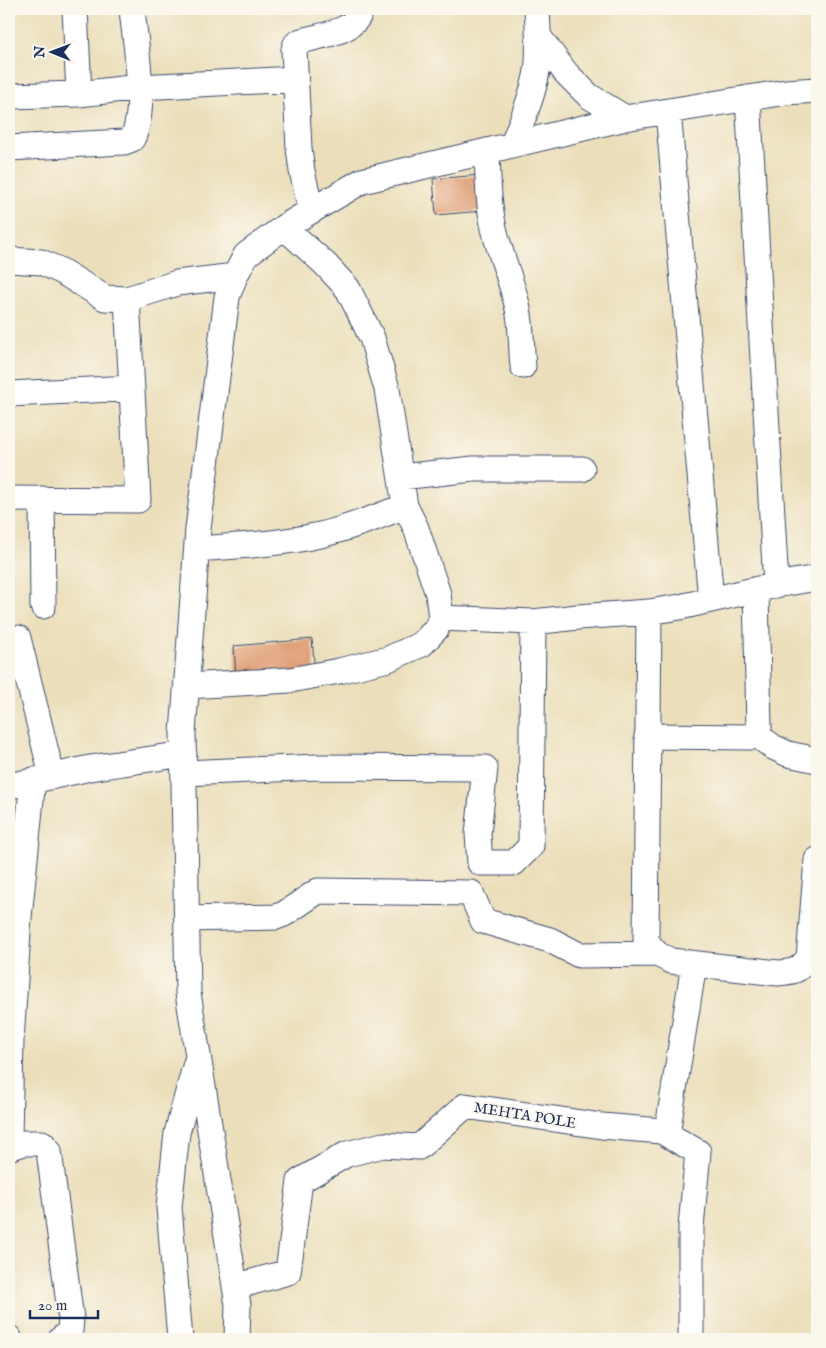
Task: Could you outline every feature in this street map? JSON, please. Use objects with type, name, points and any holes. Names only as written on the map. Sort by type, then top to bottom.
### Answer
[{"type":"street","points":[[75,9],[79,94]]},
{"type":"street","points":[[9,148],[124,142],[132,139],[138,123],[139,87],[132,9]]},
{"type":"street","points":[[312,210],[302,171],[299,148],[294,49],[296,44],[348,28],[356,22],[361,9]]},
{"type":"street","points":[[513,144],[537,71],[539,37],[537,9]]},
{"type":"street","points":[[539,37],[566,73],[589,96],[625,118]]},
{"type":"street","points":[[9,96],[79,94],[139,87],[295,79]]},
{"type":"street","points":[[237,1339],[238,1305],[188,993],[183,733],[197,549],[227,297],[235,276],[246,255],[284,227],[362,181],[625,118],[786,92],[817,90]]},
{"type":"street","points":[[748,98],[766,588],[759,728],[757,735]]},
{"type":"street","points":[[668,111],[711,600]]},
{"type":"street","points":[[487,151],[492,219],[499,252],[511,283],[518,311],[523,366]]},
{"type":"street","points":[[187,686],[290,680],[340,672],[388,659],[422,644],[436,629],[441,618],[438,594],[416,528],[405,506],[387,389],[372,338],[348,289],[325,264],[284,227]]},
{"type":"street","points":[[9,260],[41,262],[61,271],[105,298],[127,299],[176,282],[235,276]]},
{"type":"street","points":[[9,499],[138,500],[127,299]]},
{"type":"street","points":[[9,394],[132,388]]},
{"type":"street","points":[[401,477],[473,469],[582,469]]},
{"type":"street","points":[[42,499],[43,606]]},
{"type":"street","points":[[197,549],[269,543],[319,535],[362,523],[405,506]]},
{"type":"street","points":[[441,618],[533,622],[649,612],[817,578]]},
{"type":"street","points":[[649,612],[646,941],[657,954],[671,961],[792,973],[801,968],[809,958],[817,860]]},
{"type":"street","points":[[9,786],[90,768],[184,764],[485,768],[478,834],[480,863],[514,862],[531,846],[533,622]]},
{"type":"street","points":[[9,1138],[11,1041],[19,918],[42,778],[18,638]]},
{"type":"street","points":[[647,736],[752,737],[757,735]]},
{"type":"street","points":[[757,735],[773,747],[788,754],[817,760]]},
{"type":"street","points":[[187,919],[276,917],[284,914],[318,891],[471,893],[483,921],[550,940],[579,954],[657,954]]},
{"type":"street","points":[[667,1134],[694,964]]},
{"type":"street","points":[[180,1339],[169,1207],[177,1133],[198,1054]]},
{"type":"street","name":"MEHTA POLE","points":[[235,1287],[288,1272],[300,1181],[347,1154],[383,1145],[419,1147],[465,1106],[602,1126],[661,1131],[698,1152],[691,1227],[691,1339]]},
{"type":"street","points":[[9,1148],[24,1143],[42,1143],[49,1152],[70,1319],[70,1331],[61,1339]]},
{"type":"building","points":[[480,175],[483,211],[436,215],[433,179]]},
{"type":"building","points":[[312,639],[315,672],[236,678],[234,646]]}]
